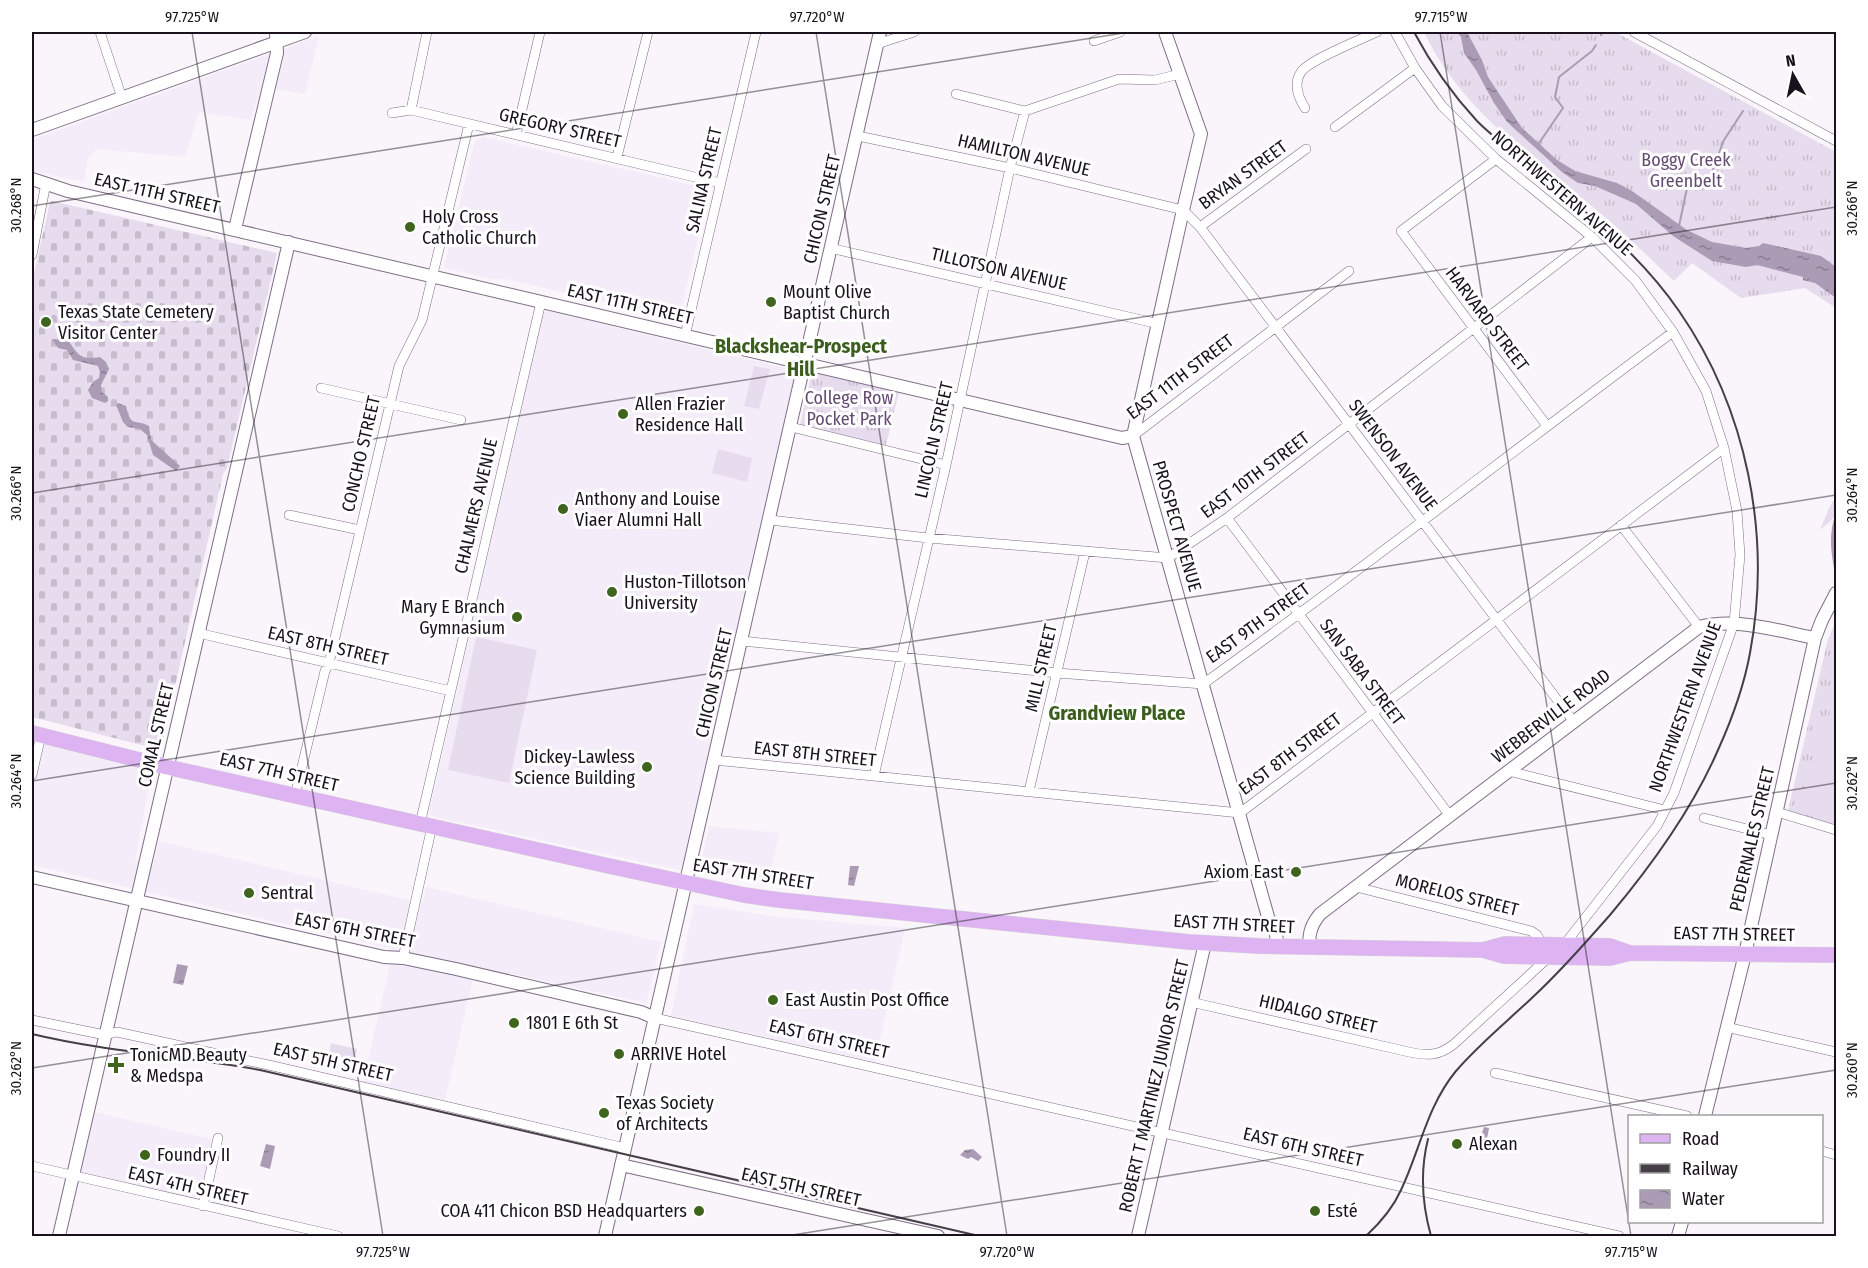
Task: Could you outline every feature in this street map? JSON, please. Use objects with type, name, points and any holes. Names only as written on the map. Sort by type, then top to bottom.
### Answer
[{"type":"main road","name":"EAST 7TH STREET","points":[[36,734],[295,796],[685,883],[779,900],[1205,943],[1278,947],[1483,950],[1504,956],[1546,951],[1564,945],[1610,946],[1630,953]]},
{"type":"main road","name":"EAST 7TH STREET","points":[[1546,951],[1610,958],[1630,953],[1836,955]]},
{"type":"street","points":[[100,32],[122,98]]},
{"type":"street","points":[[32,130],[122,98],[276,37],[305,32]]},
{"type":"street","points":[[411,110],[427,32]]},
{"type":"street","points":[[516,135],[540,32]]},
{"type":"street","points":[[617,157],[648,32]]},
{"type":"street","name":"SALINA STREET","points":[[685,336],[756,32]]},
{"type":"street","points":[[879,38],[914,32]]},
{"type":"street","points":[[1094,41],[1120,32]]},
{"type":"street","points":[[956,94],[1025,111],[1119,79],[1155,80],[1180,74],[1165,32]]},
{"type":"street","points":[[1305,108],[1297,91],[1297,80],[1306,66],[1377,32]]},
{"type":"street","name":"NORTHWESTERN AVENUE","points":[[1395,32],[1415,68],[1442,106],[1496,159],[1592,237],[1635,280],[1673,332],[1706,391],[1724,448],[1737,511],[1740,555],[1734,623],[1674,793],[1657,826],[1564,945]]},
{"type":"street","points":[[1634,32],[1836,141]]},
{"type":"street","points":[[235,229],[277,52],[276,37]]},
{"type":"street","name":"CHICON STREET","points":[[605,1236],[879,38]]},
{"type":"street","points":[[1335,127],[1415,68]]},
{"type":"street","name":"PROSPECT AVENUE","points":[[1180,74],[1201,134],[1133,436],[1270,924],[1275,928],[1278,947]]},
{"type":"street","name":"GREGORY STREET","points":[[392,113],[411,110],[720,183]]},
{"type":"street","name":"LINCOLN STREET","points":[[874,776],[946,465],[1010,168],[1025,111]]},
{"type":"street","name":"CONCHO STREET","points":[[295,796],[399,366],[422,320],[469,124]]},
{"type":"street","name":"HAMILTON AVENUE","points":[[858,136],[1010,168],[1183,210]]},
{"type":"street","name":"BRYAN STREET","points":[[1200,227],[1306,149]]},
{"type":"street","name":"HARVARD STREET","points":[[1496,159],[1401,231],[1546,426]]},
{"type":"street","name":"EAST 11TH STREET","points":[[32,179],[68,191],[1122,438],[1133,436],[1349,272]]},
{"type":"street","points":[[32,255],[46,183]]},
{"type":"street","name":"SWENSON AVENUE","points":[[1183,210],[1200,227],[1574,722]]},
{"type":"street","name":"EAST 10TH STREET","points":[[1168,558],[1227,518],[1592,237]]},
{"type":"street","name":"COMAL STREET","points":[[59,1236],[289,242]]},
{"type":"street","name":"TILLOTSON AVENUE","points":[[830,248],[1159,324]]},
{"type":"street","name":"CHALMERS AVENUE","points":[[404,958],[451,691],[541,302]]},
{"type":"street","name":"EAST 9TH STREET","points":[[742,641],[1057,673],[1203,684],[1673,332]]},
{"type":"street","points":[[321,388],[461,420]]},
{"type":"street","points":[[791,427],[946,465]]},
{"type":"street","name":"EAST 8TH STREET","points":[[714,760],[1240,813],[1724,448]]},
{"type":"street","points":[[289,515],[360,530]]},
{"type":"street","name":"SAN SABA STREET","points":[[1227,518],[1450,816]]},
{"type":"street","points":[[770,520],[928,538],[1168,558]]},
{"type":"street","points":[[1621,525],[1699,627],[1734,623],[1815,639],[1836,593]]},
{"type":"street","name":"MILL STREET","points":[[1029,791],[1085,552]]},
{"type":"street","name":"WEBBERVILLE ROAD","points":[[1309,947],[1309,931],[1313,921],[1320,914],[1699,627]]},
{"type":"street","name":"EAST 8TH STREET","points":[[198,633],[451,691]]},
{"type":"street","name":"PEDERNALES STREET","points":[[1705,1115],[1745,954],[1815,639]]},
{"type":"street","points":[[32,775],[36,734]]},
{"type":"street","points":[[1508,771],[1665,810]]},
{"type":"street","points":[[1777,812],[1836,830]]},
{"type":"street","points":[[1704,818],[1771,835]]},
{"type":"street","name":"EAST 6TH STREET","points":[[32,877],[384,957],[404,958],[630,1009],[655,1018],[1618,1236]]},
{"type":"street","name":"MORELOS STREET","points":[[1356,887],[1531,931],[1537,934],[1546,951]]},
{"type":"street","points":[[1260,946],[1270,924]]},
{"type":"street","name":"ROBERT T MARTINEZ JUNIOR STREET","points":[[1138,1236],[1205,943]]},
{"type":"street","name":"HIDALGO STREET","points":[[1191,1002],[1409,1052],[1425,1055],[1437,1054],[1446,1051],[1454,1044],[1546,951]]},
{"type":"street","name":"EAST 5TH STREET","points":[[32,1020],[105,1035],[117,1032],[625,1148]]},
{"type":"street","points":[[1726,1027],[1836,1052]]},
{"type":"street","points":[[1495,1073],[1683,1115]]},
{"type":"street","points":[[203,1206],[218,1138]]},
{"type":"street","name":"EAST 5TH STREET","points":[[621,1165],[938,1236]]},
{"type":"street","name":"EAST 4TH STREET","points":[[32,1166],[338,1236]]},
{"type":"shaded area","points":[[319,36],[305,94],[262,87],[250,120],[199,112],[185,157],[97,149],[88,157],[84,182],[32,171],[32,140]]},
{"type":"shaded area","points":[[483,137],[705,188],[709,191],[679,320],[506,279],[493,279],[444,268],[475,140]]},
{"type":"shaded area","name":"Huston-Tillotson University","points":[[548,311],[793,370],[795,373],[680,870],[434,817],[429,813],[542,317]]},
{"type":"shaded area","points":[[32,741],[152,772],[135,860],[153,864],[159,841],[408,900],[423,902],[426,887],[661,942],[646,1003],[476,966],[445,1100],[363,1082],[390,965],[397,950],[32,865]]},
{"type":"shaded area","points":[[709,826],[779,833],[769,881],[700,869]]},
{"type":"shaded area","points":[[694,904],[778,917],[905,928],[875,1062],[671,1016]]},
{"type":"shaded area","name":"Foundry II","points":[[94,1112],[211,1139],[199,1197],[195,1200],[83,1174],[81,1168]]},
{"type":"green space","name":"Boggy Creek Greenbelt","points":[[1424,32],[1615,32],[1836,152],[1836,308],[1805,288],[1741,298],[1692,263],[1674,281],[1619,229],[1525,153],[1479,110],[1458,86]]},
{"type":"green space","points":[[52,201],[277,253],[227,468],[223,474],[161,748],[157,749],[32,717],[32,282]]},
{"type":"green space","points":[[754,366],[770,369],[759,409],[744,406]]},
{"type":"green space","name":"College Row Pocket Park","points":[[812,372],[899,392],[886,445],[800,425]]},
{"type":"green space","points":[[718,449],[752,458],[747,482],[712,473]]},
{"type":"green space","points":[[1836,496],[1836,516],[1820,530],[1829,508]]},
{"type":"green space","points":[[1836,621],[1836,825],[1788,811],[1828,639]]},
{"type":"green space","points":[[476,637],[537,650],[509,783],[448,770]]},
{"type":"green space","points":[[1836,694],[1836,820],[1797,808]]},
{"type":"green space","points":[[331,1043],[357,1049],[355,1060],[329,1054]]},
{"type":"water","points":[[1457,32],[1467,32],[1488,77],[1522,128],[1557,160],[1575,171],[1617,183],[1687,230],[1712,242],[1746,248],[1763,243],[1821,256],[1836,267],[1836,298],[1815,283],[1803,280],[1803,277],[1757,265],[1746,267],[1712,261],[1673,236],[1636,204],[1595,186],[1578,183],[1562,172],[1507,122],[1464,53],[1461,37]]},
{"type":"water","points":[[52,339],[68,340],[81,356],[100,357],[106,362],[109,369],[101,385],[102,392],[108,397],[108,401],[105,403],[92,398],[88,390],[99,378],[98,366],[73,360],[67,350],[58,348]]},
{"type":"water","points":[[118,403],[126,406],[134,422],[149,426],[151,440],[180,466],[176,471],[153,455],[147,435],[140,429],[128,427],[123,422],[116,405]]},
{"type":"water","points":[[1836,513],[1836,580],[1831,538]]},
{"type":"water","points":[[850,866],[859,866],[854,886],[848,885]]},
{"type":"water","points":[[177,964],[188,966],[183,985],[173,983]]},
{"type":"water","points":[[1484,1127],[1489,1128],[1485,1150],[1476,1151]]},
{"type":"water","points":[[266,1144],[275,1146],[270,1169],[260,1166]]},
{"type":"water","points":[[973,1149],[982,1157],[978,1161],[960,1155],[965,1150]]},
{"type":"waterway","points":[[1537,146],[1563,108],[1555,97],[1559,77],[1592,51],[1596,45]]},
{"type":"waterway","points":[[1679,226],[1687,188],[1708,182],[1724,140],[1743,111]]},
{"type":"railway","points":[[1366,1236],[1386,1215],[1398,1197],[1431,1113],[1456,1071],[1564,966],[1610,915],[1641,877],[1696,794],[1723,738],[1744,678],[1756,608],[1758,564],[1755,519],[1748,474],[1737,431],[1722,389],[1679,311],[1664,290],[1630,252],[1477,121],[1442,78],[1414,32]]},
{"type":"railway","points":[[32,1034],[89,1045],[260,1070],[979,1236]]},
{"type":"railway","points":[[1428,1139],[1423,1188],[1431,1236]]},
{"type":"place","name":"Holy Cross Catholic Church","points":[[410,227]]},
{"type":"place","name":"Mount Olive Baptist Church","points":[[771,302]]},
{"type":"place","name":"Texas State Cemetery Visitor Center","points":[[46,322]]},
{"type":"place","name":"Allen Frazier Residence Hall","points":[[623,414]]},
{"type":"place","name":"Anthony and Louise Viaer Alumni Hall","points":[[563,509]]},
{"type":"place","name":"Huston-Tillotson University","points":[[612,592]]},
{"type":"place","name":"Mary E Branch Gymnasium","points":[[517,617]]},
{"type":"place","name":"Dickey-Lawless Science Building","points":[[647,767]]},
{"type":"place","name":"Axiom East","points":[[1296,872]]},
{"type":"place","name":"Sentral","points":[[249,893]]},
{"type":"place","name":"East Austin Post Office","points":[[773,1000]]},
{"type":"place","name":"1801 E 6th St","points":[[514,1023]]},
{"type":"place","name":"ARRIVE Hotel","points":[[619,1054]]},
{"type":"place","name":"TonicMD Beauty & Medspa","points":[[116,1065]]},
{"type":"place","name":"Texas Society of Architects","points":[[604,1113]]},
{"type":"place","name":"Alexan","points":[[1457,1144]]},
{"type":"place","name":"Foundry II","points":[[145,1155]]},
{"type":"place","name":"COA 411 Chicon BSD Headquarters","points":[[699,1211]]},
{"type":"place","name":"Esté","points":[[1315,1211]]},
{"type":"district","name":"Blackshear-Prospect Hill","points":[[801,358]]},
{"type":"district","name":"Grandview Place","points":[[1117,713]]}]
